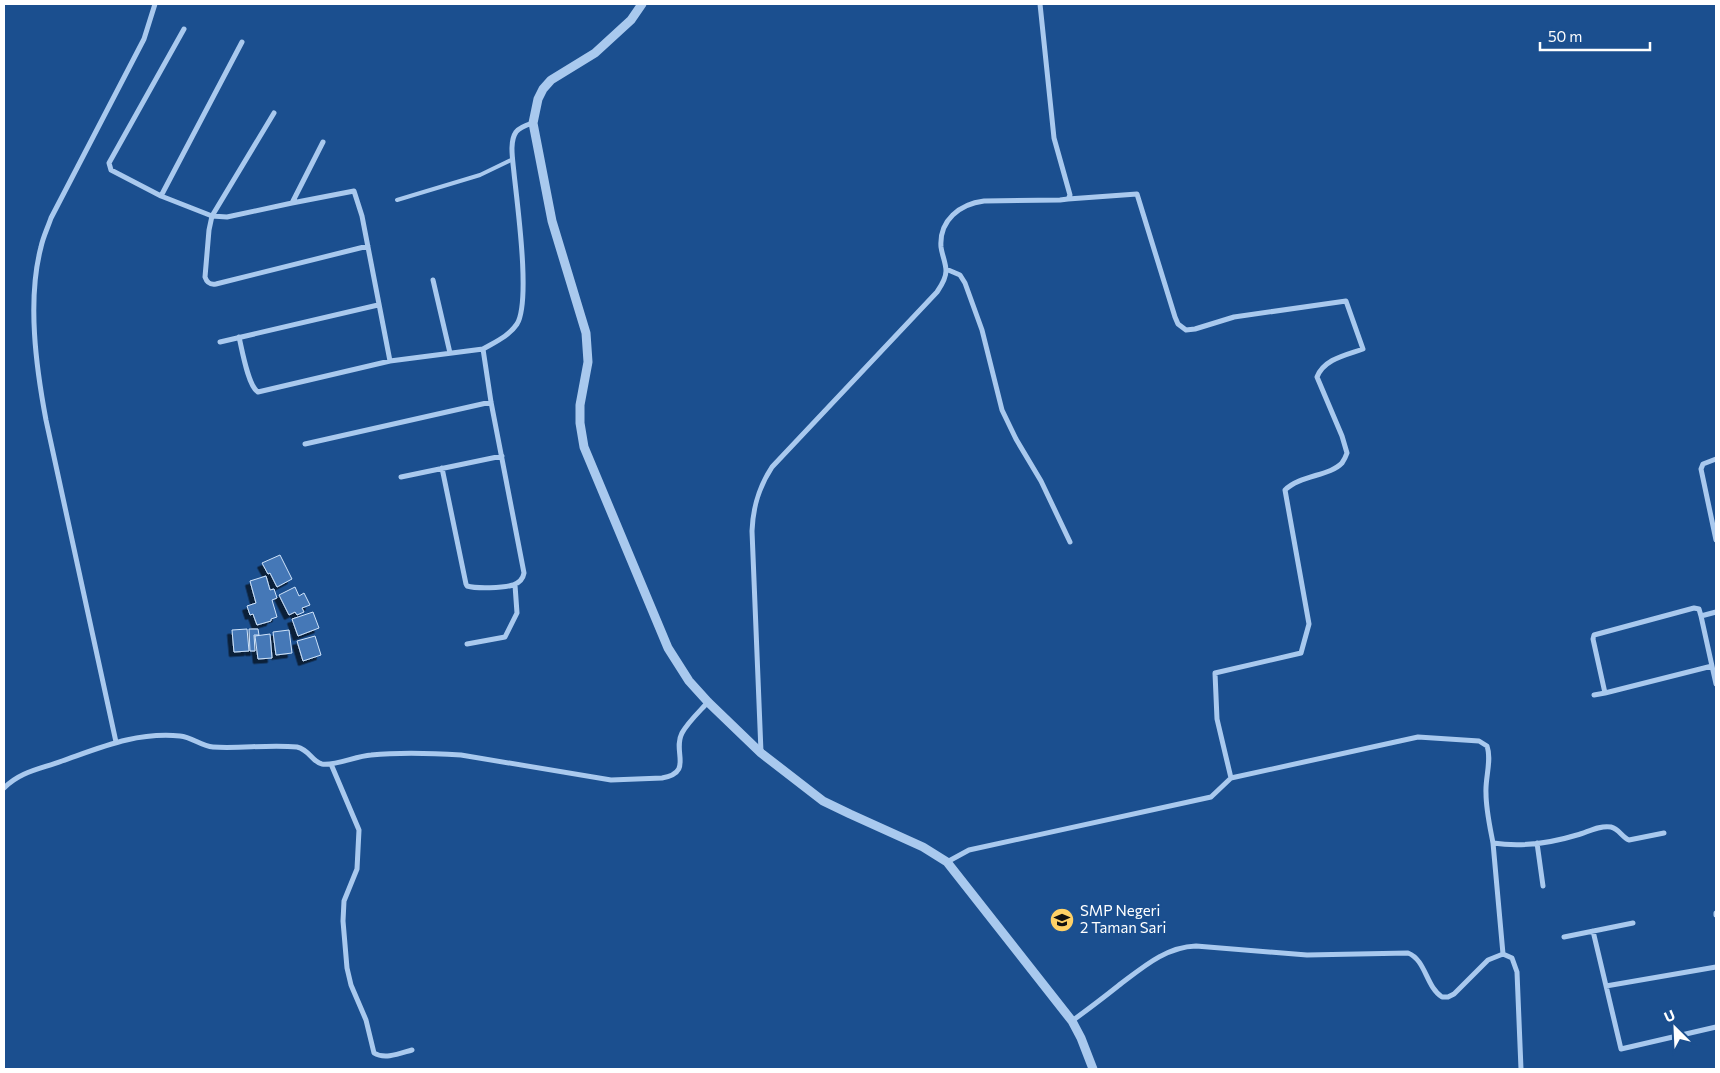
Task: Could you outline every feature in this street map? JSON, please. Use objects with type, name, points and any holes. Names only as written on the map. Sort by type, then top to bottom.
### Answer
[{"type":"street","points":[[116,742],[46,420],[35,345],[36,287],[41,246],[51,218],[144,38],[155,4]]},
{"type":"street","points":[[642,4],[631,20],[595,53],[551,80],[538,99],[533,122],[552,221],[586,333],[588,362],[580,405],[580,423],[584,447],[668,648],[678,666],[708,702],[761,753],[823,801],[923,847],[947,862],[1072,1022],[1081,1038],[1093,1069]]},
{"type":"street","points":[[1040,4],[1054,138],[1070,192],[1068,198]]},
{"type":"street","points":[[184,29],[110,163],[111,170],[161,196],[212,216],[227,217],[292,202],[354,191],[362,216],[390,361]]},
{"type":"street","points":[[161,196],[242,42]]},
{"type":"street","points":[[274,113],[212,216],[205,277],[207,282],[211,284],[368,246]]},
{"type":"street","points":[[239,337],[251,382],[254,390],[258,392],[390,361],[483,349],[509,333],[518,322],[523,300],[523,266],[513,159],[513,140],[517,131],[533,122]]},
{"type":"street","points":[[292,202],[323,142]]},
{"type":"street","points":[[761,753],[752,531],[756,497],[772,467],[937,292],[942,285],[946,269],[941,246],[943,231],[952,215],[960,208],[972,202],[984,200],[1060,200],[1138,194],[1175,317],[1178,324],[1186,330],[1234,318],[1346,301],[1363,349],[1333,360],[1321,368],[1317,377],[1342,436],[1347,453],[1341,464],[1330,470],[1292,483],[1285,490],[1309,624],[1301,653],[1215,673],[1217,719],[1231,778]]},
{"type":"street","points":[[946,269],[960,275],[965,283],[982,330],[1002,410],[1016,439],[1041,481],[1070,542]]},
{"type":"street","points":[[433,280],[450,353]]},
{"type":"street","points":[[220,342],[378,305]]},
{"type":"street","points":[[442,468],[467,586],[477,588],[514,585],[522,579],[524,573],[491,402],[483,349]]},
{"type":"street","points":[[306,444],[491,402]]},
{"type":"street","points":[[401,477],[502,456]]},
{"type":"street","points":[[1716,459],[1704,464],[1701,469],[1716,540]]},
{"type":"street","points":[[467,644],[505,637],[517,613],[514,585]]},
{"type":"street","points":[[1605,692],[1592,639],[1594,635],[1694,608],[1699,610],[1701,616],[1716,684]]},
{"type":"street","points":[[1701,616],[1716,612]]},
{"type":"street","points":[[1594,695],[1712,666]]},
{"type":"street","points":[[4,788],[15,778],[28,771],[61,762],[116,742],[139,737],[171,736],[190,738],[211,747],[297,747],[305,750],[318,763],[331,764],[374,754],[444,754],[470,756],[611,780],[662,778],[670,777],[678,770],[681,759],[680,739],[682,732],[708,702]]},
{"type":"street","points":[[947,862],[970,850],[1211,796],[1231,778],[1418,738],[1479,741],[1487,746],[1489,755],[1486,790],[1503,954]]},
{"type":"street","points":[[331,764],[359,830],[357,869],[344,901],[342,921],[347,968],[351,985],[366,1020],[374,1053],[378,1056],[390,1056],[412,1050]]},
{"type":"street","points":[[1493,843],[1512,845],[1537,843],[1576,836],[1598,827],[1616,829],[1625,839],[1629,840],[1664,833]]},
{"type":"street","points":[[1537,843],[1543,886]]},
{"type":"street","points":[[1564,936],[1633,923]]},
{"type":"street","points":[[1593,931],[1621,1049],[1716,1026]]},
{"type":"street","points":[[1072,1022],[1145,965],[1164,953],[1184,946],[1307,955],[1408,953],[1416,958],[1434,990],[1442,997],[1454,994],[1488,960],[1503,954],[1512,958],[1517,972],[1521,1069]]},
{"type":"street","points":[[1606,986],[1716,967]]},
{"type":"lane","points":[[397,200],[480,175],[513,159]]},
{"type":"building","points":[[280,555],[292,579],[277,587],[262,563]]},
{"type":"building","points":[[266,576],[270,590],[274,589],[277,598],[272,600],[277,617],[257,625],[253,614],[250,615],[247,606],[256,603],[250,581]]},
{"type":"building","points":[[295,587],[299,596],[304,593],[310,605],[302,608],[304,612],[297,615],[295,612],[289,615],[279,595]]},
{"type":"building","points":[[313,612],[319,628],[298,636],[292,619]]},
{"type":"building","points":[[247,629],[249,651],[234,652],[232,630]]},
{"type":"building","points":[[249,629],[258,629],[259,635],[254,635],[255,651],[250,651]]},
{"type":"building","points":[[289,630],[292,653],[276,655],[273,632]]},
{"type":"building","points":[[270,634],[272,658],[258,659],[255,636]]},
{"type":"building","points":[[315,636],[321,655],[303,661],[297,641]]},
{"type":"place","name":"SMP Negeri 2 Taman Sari","points":[[1062,920]]}]
